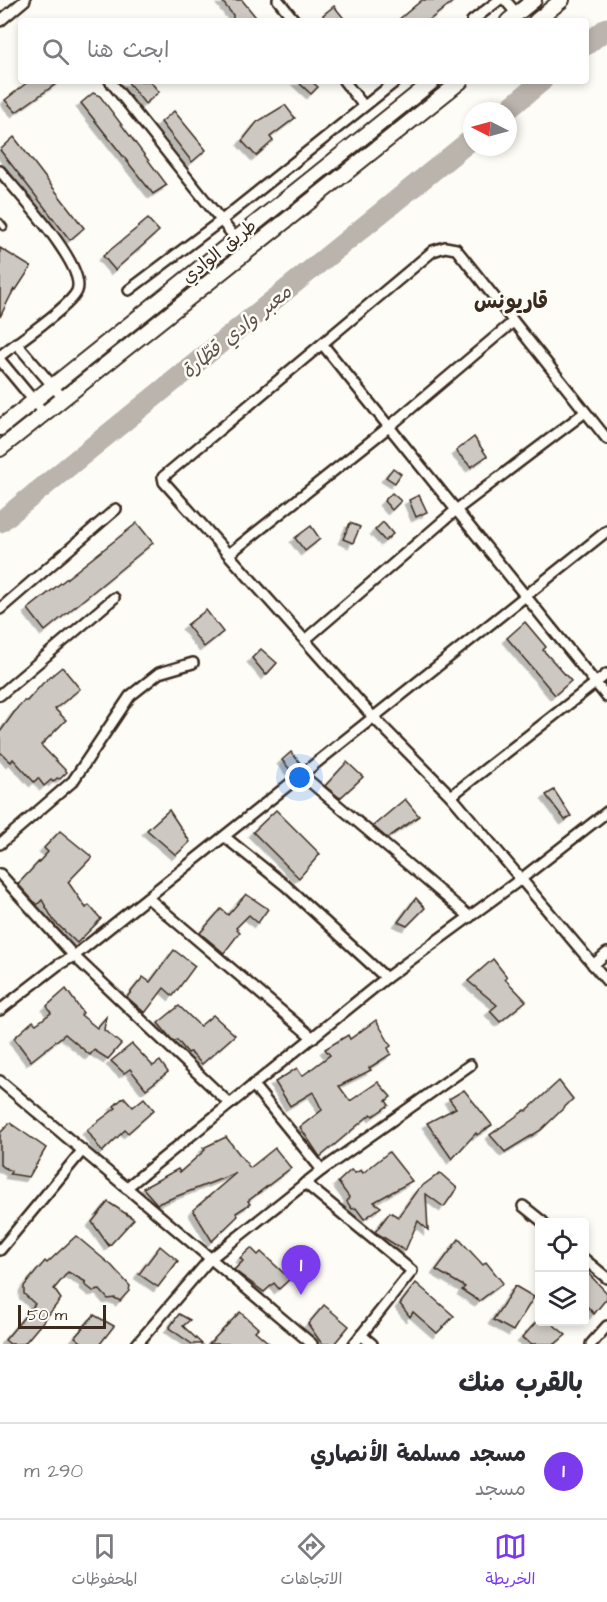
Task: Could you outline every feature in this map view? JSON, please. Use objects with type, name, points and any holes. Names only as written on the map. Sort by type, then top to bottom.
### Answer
[{"type":"main road","points":[[512,17],[534,0]]},
{"type":"main road","points":[[540,18],[562,0]]},
{"type":"main road","name":"طريق الوادي","points":[[0,428],[429,84]]},
{"type":"main road","name":"طريق الوادي","points":[[0,449],[456,84]]},
{"type":"main road","points":[[363,137],[374,150]]},
{"type":"street","points":[[0,21],[25,0]]},
{"type":"street","points":[[278,0],[293,18]]},
{"type":"street","points":[[476,18],[499,0]]},
{"type":"street","points":[[505,0],[512,17]]},
{"type":"street","points":[[112,84],[236,239]]},
{"type":"street","points":[[346,84],[364,106]]},
{"type":"street","points":[[129,290],[222,220],[392,84]]},
{"type":"street","points":[[0,171],[57,242],[79,279],[73,298],[2,353],[44,413]]},
{"type":"street","points":[[607,439],[456,249],[445,247],[433,251],[163,477],[164,482],[373,717],[451,796],[607,981]]},
{"type":"street","points":[[229,554],[390,426],[513,322]]},
{"type":"street","points":[[16,343],[63,398]]},
{"type":"street","points":[[323,345],[607,697]]},
{"type":"street","points":[[306,639],[456,510],[585,412]]},
{"type":"street","points":[[0,609],[116,509]]},
{"type":"street","points":[[0,1010],[58,965],[75,956],[226,838],[373,717],[607,531]]},
{"type":"street","points":[[0,695],[114,597]]},
{"type":"street","points":[[0,844],[73,781],[130,696],[159,673],[193,663]]},
{"type":"street","points":[[451,796],[607,674]]},
{"type":"street","points":[[302,775],[470,917]]},
{"type":"street","points":[[126,1188],[386,978],[521,879],[607,812]]},
{"type":"street","points":[[226,838],[286,886],[386,978]]},
{"type":"street","points":[[0,874],[75,956],[230,1104]]},
{"type":"street","points":[[148,898],[313,1038]]},
{"type":"street","points":[[593,965],[607,954]]},
{"type":"street","points":[[137,1344],[210,1259],[322,1170],[470,1065]]},
{"type":"street","points":[[0,1081],[312,1344]]},
{"type":"street","points":[[253,1085],[322,1170]]},
{"type":"street","points":[[0,1250],[82,1151]]},
{"type":"street","points":[[305,1183],[412,1271],[354,1344]]},
{"type":"street","points":[[523,1206],[538,1218]]},
{"type":"street","points":[[589,1262],[607,1278]]},
{"type":"street","points":[[591,1344],[607,1326]]},
{"type":"street","points":[[362,1335],[372,1344]]},
{"type":"building","points":[[221,0],[242,0],[257,18],[233,18]]},
{"type":"building","points":[[422,0],[455,0],[432,18],[401,18]]},
{"type":"building","points":[[334,6],[344,18],[324,18],[323,15]]},
{"type":"building","points":[[25,84],[56,84],[16,112],[5,100]]},
{"type":"building","points":[[129,84],[152,84],[159,92],[145,104]]},
{"type":"building","points":[[300,84],[314,84],[318,87],[311,94]]},
{"type":"building","points":[[93,93],[100,96],[167,185],[153,194],[81,103]]},
{"type":"building","points":[[285,105],[295,118],[270,137],[273,141],[256,156],[242,141],[257,122]]},
{"type":"building","points":[[174,111],[206,150],[192,162],[161,122]]},
{"type":"building","points":[[14,137],[84,228],[70,240],[0,150]]},
{"type":"building","points":[[148,219],[159,231],[115,270],[103,256]]},
{"type":"building","points":[[0,248],[31,267],[16,290],[14,289],[0,317]]},
{"type":"building","points":[[474,437],[487,456],[471,467],[456,451]]},
{"type":"building","points":[[393,468],[401,474],[395,483],[386,477]]},
{"type":"building","points":[[392,493],[401,501],[392,510],[384,501]]},
{"type":"building","points":[[419,495],[427,512],[416,517],[409,500]]},
{"type":"building","points":[[383,522],[393,534],[385,541],[375,530]]},
{"type":"building","points":[[137,523],[153,543],[45,631],[28,609]]},
{"type":"building","points":[[350,523],[360,527],[353,543],[343,539]]},
{"type":"building","points":[[311,526],[320,539],[305,551],[295,538]]},
{"type":"building","points":[[206,610],[223,632],[204,647],[187,625]]},
{"type":"building","points":[[525,622],[546,647],[543,650],[571,681],[555,695],[507,638]]},
{"type":"building","points":[[261,649],[277,663],[266,675],[252,658]]},
{"type":"building","points":[[62,667],[80,689],[55,709],[66,720],[41,745],[67,772],[60,779],[57,778],[53,782],[51,780],[44,786],[38,778],[34,782],[13,759],[11,762],[0,752],[0,732],[18,707]]},
{"type":"building","points":[[291,752],[301,764],[292,772],[282,760]]},
{"type":"building","points":[[347,762],[363,777],[340,798],[325,786]]},
{"type":"building","points":[[554,790],[571,816],[565,820],[546,795]]},
{"type":"building","points":[[405,799],[419,816],[387,838],[373,826]]},
{"type":"building","points":[[169,810],[190,842],[176,855],[147,830]]},
{"type":"building","points":[[276,810],[320,854],[299,878],[253,832]]},
{"type":"building","points":[[60,831],[92,857],[68,882],[86,908],[89,905],[101,919],[77,943],[54,921],[42,900],[37,905],[18,884],[48,852],[44,848]]},
{"type":"building","points":[[246,894],[268,909],[258,923],[249,915],[236,928],[240,932],[224,953],[200,933],[221,909],[228,915]]},
{"type":"building","points":[[416,898],[425,908],[407,926],[398,922]]},
{"type":"building","points":[[174,950],[195,966],[173,996],[164,988],[145,1013],[127,997],[143,977],[150,982]]},
{"type":"building","points":[[493,959],[507,977],[505,979],[526,1001],[500,1022],[490,1011],[497,1005],[468,981]]},
{"type":"building","points":[[66,989],[83,1013],[81,1015],[97,1028],[106,1017],[104,1030],[121,1044],[108,1059],[94,1050],[90,1055],[65,1034],[31,1061],[14,1038],[33,1021],[36,1024],[51,1013],[47,1006]]},
{"type":"building","points":[[179,1006],[200,1026],[213,1015],[235,1035],[202,1064],[177,1040],[174,1042],[158,1023]]},
{"type":"building","points":[[376,1020],[391,1046],[388,1048],[391,1054],[369,1068],[371,1070],[339,1086],[350,1101],[378,1082],[391,1097],[386,1101],[389,1105],[373,1116],[371,1114],[320,1157],[300,1127],[322,1110],[313,1092],[290,1106],[275,1082],[297,1068],[302,1076],[330,1055],[325,1049],[348,1035],[350,1039]]},
{"type":"building","points":[[132,1044],[153,1066],[160,1061],[168,1072],[146,1089],[130,1069],[124,1073],[111,1061]]},
{"type":"building","points":[[559,1081],[573,1099],[541,1130],[505,1152],[490,1135],[526,1111]]},
{"type":"building","points":[[464,1090],[492,1125],[477,1135],[476,1133],[452,1159],[427,1123],[456,1108],[449,1099]]},
{"type":"building","points":[[124,1097],[133,1107],[144,1098],[154,1110],[128,1133],[125,1130],[102,1152],[87,1130],[116,1108],[114,1106]]},
{"type":"building","points":[[10,1123],[46,1148],[29,1177],[10,1174],[11,1171],[0,1165],[0,1133]]},
{"type":"building","points":[[226,1137],[250,1168],[275,1148],[291,1168],[248,1201],[250,1204],[236,1213],[238,1216],[212,1241],[193,1210],[236,1173],[157,1204],[143,1188],[178,1169],[180,1172],[205,1150],[203,1148]]},
{"type":"building","points":[[389,1152],[412,1181],[374,1202],[381,1207],[364,1219],[356,1208],[352,1209],[347,1202],[349,1197],[338,1182],[351,1170],[355,1173],[361,1170],[363,1173]]},
{"type":"building","points":[[440,1173],[457,1188],[444,1207],[426,1194],[428,1230],[418,1221],[405,1251],[375,1232],[390,1212],[398,1217],[418,1189]]},
{"type":"building","points":[[108,1202],[134,1219],[109,1246],[92,1222]]},
{"type":"building","points":[[76,1236],[112,1266],[130,1286],[129,1291],[120,1301],[115,1298],[108,1299],[100,1290],[93,1291],[84,1284],[86,1282],[68,1272],[54,1289],[61,1299],[46,1318],[24,1344],[10,1344],[5,1340],[35,1304],[24,1294],[24,1286],[45,1261],[47,1263]]},
{"type":"building","points":[[459,1239],[483,1265],[486,1262],[503,1283],[479,1301],[462,1290],[465,1287],[436,1270]]},
{"type":"building","points":[[160,1246],[178,1261],[158,1287],[139,1274]]},
{"type":"building","points":[[251,1248],[258,1255],[261,1252],[290,1279],[279,1289],[274,1283],[264,1292],[234,1270],[243,1261],[240,1258]]},
{"type":"building","points":[[589,1274],[607,1293],[607,1298],[594,1314],[589,1308]]},
{"type":"building","points":[[416,1283],[454,1316],[437,1333],[413,1312],[410,1317],[400,1304]]},
{"type":"building","points":[[515,1286],[534,1297],[513,1331],[493,1320]]},
{"type":"building","points":[[324,1305],[349,1326],[334,1344],[322,1344],[308,1324]]},
{"type":"building","points":[[240,1312],[258,1328],[255,1331],[270,1344],[209,1344]]},
{"type":"building","points":[[179,1314],[190,1320],[183,1326],[202,1344],[192,1344],[169,1328]]},
{"type":"building","points":[[94,1315],[114,1326],[100,1344],[84,1344],[75,1337]]},
{"type":"building","points":[[535,1323],[535,1326],[555,1326],[566,1335],[555,1344],[532,1344],[522,1338]]},
{"type":"waterway","name":"معبر وادي قطّارة","points":[[589,43],[607,28]]},
{"type":"waterway","name":"معبر وادي قطّارة","points":[[517,102],[538,84]]},
{"type":"waterway","name":"معبر وادي قطّارة","points":[[0,522],[463,146]]},
{"type":"place","name":"مسجد مسلمة الأنصاري","points":[[301,1295]]},
{"type":"district","name":"قاريونس","points":[[511,301]]}]
